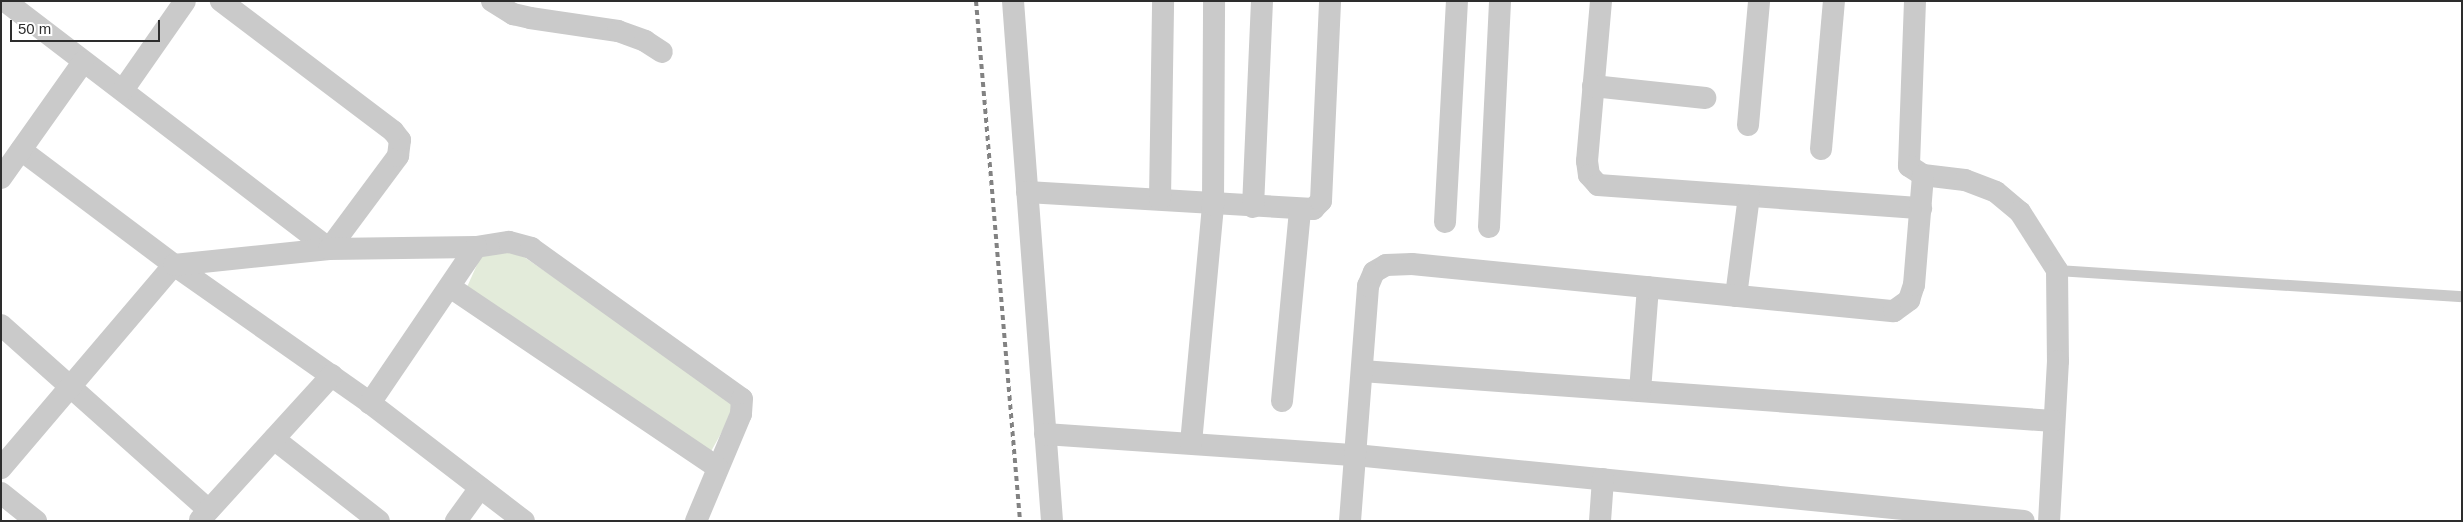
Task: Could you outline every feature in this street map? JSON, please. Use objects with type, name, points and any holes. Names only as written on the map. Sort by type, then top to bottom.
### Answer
[{"type":"street","points":[[4,1],[329,249]]},
{"type":"street","points":[[123,90],[185,1]]},
{"type":"street","points":[[221,1],[393,131],[400,140],[398,156],[329,249]]},
{"type":"street","points":[[492,1],[513,14],[618,31],[645,40],[662,52]]},
{"type":"street","points":[[1013,1],[1052,521]]},
{"type":"street","points":[[1160,199],[1163,1]]},
{"type":"street","points":[[1191,443],[1213,205],[1214,1]]},
{"type":"street","points":[[1253,207],[1262,1]]},
{"type":"street","points":[[1027,192],[1160,199],[1213,205],[1300,210],[1313,209],[1321,201],[1330,1]]},
{"type":"street","points":[[1445,222],[1457,1]]},
{"type":"street","points":[[1489,227],[1500,1]]},
{"type":"street","points":[[1600,1],[1587,161],[1589,174],[1598,185],[1921,208]]},
{"type":"street","points":[[1748,125],[1759,1]]},
{"type":"street","points":[[1821,149],[1834,1]]},
{"type":"street","points":[[1915,1],[1907,161],[1912,171],[1924,175],[1965,180],[1996,192],[2020,212],[2057,270],[2058,343],[2049,521]]},
{"type":"street","points":[[1,178],[83,62]]},
{"type":"street","points":[[1594,86],[1705,98]]},
{"type":"street","points":[[21,150],[174,265],[370,403],[524,521]]},
{"type":"street","points":[[1350,521],[1368,286],[1374,272],[1386,265],[1412,264],[1894,311],[1903,307],[1914,286],[1924,175]]},
{"type":"street","points":[[1736,296],[1749,196]]},
{"type":"street","points":[[1282,401],[1300,210]]},
{"type":"street","points":[[1,468],[70,384],[174,265],[329,249],[476,246],[510,242],[531,248],[735,391],[742,399],[743,407],[696,521]]},
{"type":"street","points":[[370,403],[476,246]]},
{"type":"street","points":[[450,287],[717,467]]},
{"type":"street","points":[[1640,391],[1648,287]]},
{"type":"street","points":[[1,325],[70,384],[204,515],[332,375]]},
{"type":"street","points":[[1362,370],[2053,421]]},
{"type":"street","points":[[1045,434],[1355,455],[1603,479],[1854,512],[2024,521]]},
{"type":"street","points":[[274,438],[379,521]]},
{"type":"street","points":[[1600,521],[1603,479]]},
{"type":"street","points":[[456,521],[480,488]]},
{"type":"street","points":[[1,493],[36,521]]},
{"type":"lane","points":[[2057,270],[2462,296]]},
{"type":"green space","points":[[508,246],[738,403],[709,455],[467,287],[480,258]]},
{"type":"railway","points":[[976,1],[1020,521]]}]
